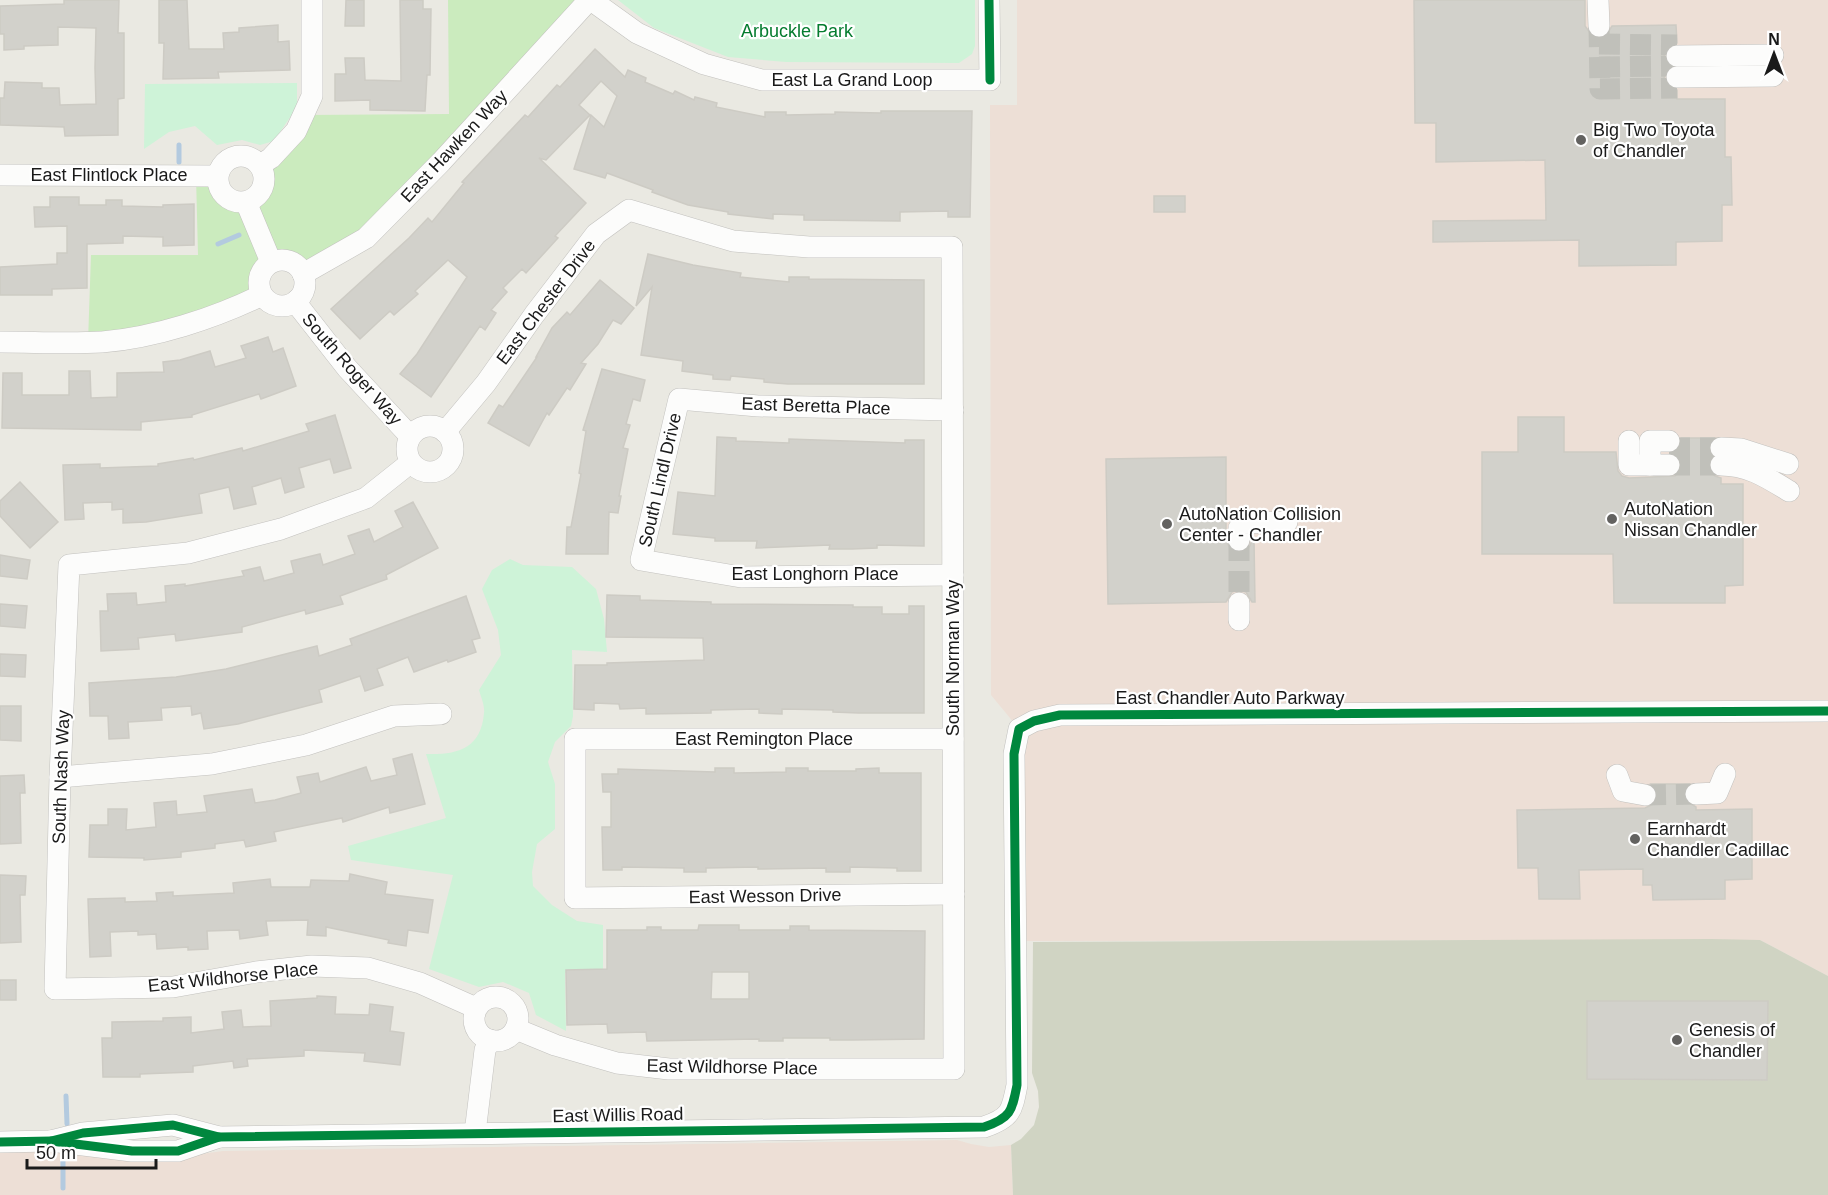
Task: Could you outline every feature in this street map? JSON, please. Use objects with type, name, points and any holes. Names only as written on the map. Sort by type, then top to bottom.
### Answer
[{"type":"street","points":[[260,165],[271,158],[296,131],[312,96],[312,0]]},
{"type":"street","name":"East La Grand Loop","points":[[590,0],[637,33],[704,64],[762,80],[990,80],[988,0]]},
{"type":"street","name":"East Hawken Way","points":[[303,274],[366,238],[457,145],[590,0]]},
{"type":"street","points":[[1598,0],[1599,26]]},
{"type":"street","points":[[1677,66],[1773,66],[1677,66]]},
{"type":"street","points":[[247,156],[260,165],[263,172],[263,187],[259,194],[246,202],[231,201],[217,184],[217,176],[224,162],[231,157],[247,156]]},
{"type":"street","name":"East Flintlock Place","points":[[0,175],[217,176]]},
{"type":"street","points":[[246,202],[271,262]]},
{"type":"street","name":"East Chester Drive","points":[[445,432],[486,383],[596,234],[629,210],[733,241],[809,247],[952,247]]},
{"type":"street","name":"South Norman Way","points":[[952,247],[954,1069]]},
{"type":"street","points":[[286,260],[293,262],[303,274],[305,288],[292,304],[278,306],[261,295],[258,280],[260,273],[271,262],[286,260]]},
{"type":"street","points":[[0,342],[103,342],[171,329],[238,307],[261,295]]},
{"type":"street","name":"South Roger Way","points":[[297,300],[300,308],[347,368],[410,436]]},
{"type":"street","name":"East Beretta Place","points":[[679,399],[758,406],[953,410]]},
{"type":"street","name":"South Lindl Drive","points":[[642,560],[679,399]]},
{"type":"street","points":[[423,427],[438,427],[445,432],[450,438],[453,453],[445,467],[439,471],[423,472],[410,463],[406,449],[410,436],[423,427]]},
{"type":"street","points":[[1754,444],[1789,471],[1758,472],[1737,465],[1721,453],[1754,444]]},
{"type":"street","name":"South Nash Way","points":[[56,989],[60,777],[69,565],[188,553],[281,529],[366,498],[410,463]]},
{"type":"street","points":[[1239,540],[1239,528],[1244,524],[1287,522]]},
{"type":"street","name":"East Longhorn Place","points":[[642,560],[741,577],[953,575]]},
{"type":"street","name":"East Chandler Auto Parkway","points":[[1012,1112],[1017,1085],[1014,754],[1019,729],[1034,721],[1060,715],[1828,711]]},
{"type":"street","points":[[60,777],[212,764],[306,745],[394,717],[441,714]]},
{"type":"street","name":"East Remington Place","points":[[575,898],[575,740],[953,740]]},
{"type":"street","points":[[1617,774],[1623,791],[1645,795]]},
{"type":"street","points":[[1696,794],[1717,794],[1725,774]]},
{"type":"street","name":"East Wesson Drive","points":[[575,898],[954,894]]},
{"type":"street","name":"East Wildhorse Place","points":[[56,989],[173,987],[256,972],[312,966],[368,968],[420,983],[476,1008]]},
{"type":"street","points":[[493,996],[507,999],[516,1009],[518,1016],[516,1029],[505,1039],[490,1040],[479,1033],[475,1027],[476,1008],[486,998],[493,996]]},
{"type":"street","name":"East Wildhorse Place","points":[[516,1029],[555,1045],[617,1063],[669,1069],[954,1069]]},
{"type":"street","points":[[475,1133],[485,1050],[490,1040]]},
{"type":"street","name":"East Willis Road","points":[[0,1142],[51,1141],[83,1133],[173,1125],[211,1137],[984,1127],[999,1122],[1012,1112]]},
{"type":"shaded area","points":[[1017,0],[1828,0],[1828,976],[1760,940],[1016,941],[1019,729],[991,695],[990,105],[1017,105]]},
{"type":"shaded area","points":[[1760,940],[1828,976],[1828,1195],[1013,1195],[1011,1145],[1021,1139],[1034,1125],[1039,1107],[1038,1091],[1032,1073],[1033,942]]},
{"type":"shaded area","points":[[957,1140],[989,1147],[1011,1145],[1013,1195],[0,1195],[0,1151],[26,1149],[179,1157],[223,1151]]},
{"type":"green space","points":[[448,0],[589,0],[366,238],[299,267],[283,260],[269,264],[260,277],[262,295],[88,342],[91,255],[198,255],[196,176],[217,184],[224,195],[235,201],[247,201],[253,199],[260,191],[265,168],[304,115],[449,114]]},
{"type":"green space","name":"Arbuckle Park","points":[[618,0],[975,0],[975,46],[972,54],[959,63],[786,62],[728,57],[654,28]]},
{"type":"green space","points":[[297,83],[297,107],[274,141],[260,145],[242,140],[217,145],[195,126],[169,132],[144,149],[145,84]]},
{"type":"green space","points":[[510,559],[523,565],[572,567],[596,589],[604,619],[607,652],[572,650],[573,716],[571,726],[555,742],[548,762],[555,784],[555,829],[537,844],[532,872],[533,886],[552,905],[577,921],[603,925],[603,970],[565,973],[566,1031],[536,1015],[529,993],[503,982],[479,987],[429,969],[453,875],[351,860],[348,846],[446,818],[426,754],[457,751],[473,742],[478,735],[484,710],[479,690],[501,655],[498,630],[482,589],[492,570]]},
{"type":"building","points":[[64,0],[119,0],[118,33],[124,33],[124,98],[118,99],[118,135],[65,136],[64,127],[0,125],[0,98],[4,98],[5,82],[42,83],[42,88],[59,88],[60,105],[96,104],[96,28],[58,27],[58,45],[24,46],[24,49],[4,50],[4,34],[0,34],[0,6],[64,4]]},
{"type":"building","points":[[159,0],[187,0],[189,49],[224,49],[223,33],[239,32],[239,28],[278,25],[278,42],[289,41],[290,70],[218,72],[219,78],[163,79],[164,43],[159,43]]},
{"type":"building","points":[[346,0],[364,0],[364,26],[345,26]]},
{"type":"building","points":[[400,0],[423,0],[423,9],[431,9],[430,75],[427,75],[425,111],[370,110],[370,100],[335,101],[335,74],[346,74],[345,58],[364,58],[365,80],[401,81]]},
{"type":"building","name":"Big Two Toyota of Chandler","points":[[1414,0],[1585,0],[1585,26],[1593,37],[1599,39],[1606,36],[1612,26],[1676,25],[1677,43],[1670,45],[1664,56],[1670,66],[1664,77],[1666,84],[1677,90],[1677,99],[1725,99],[1725,157],[1731,157],[1732,205],[1722,205],[1722,241],[1676,242],[1676,265],[1579,266],[1579,240],[1433,242],[1433,221],[1546,220],[1545,160],[1436,162],[1436,123],[1415,123]]},
{"type":"building","points":[[595,49],[625,77],[628,70],[646,78],[645,82],[673,94],[675,91],[694,100],[695,97],[717,103],[716,107],[765,117],[765,112],[786,112],[786,115],[835,114],[835,112],[881,113],[881,111],[972,111],[970,217],[948,217],[948,211],[900,212],[900,221],[804,220],[804,215],[773,214],[773,219],[728,214],[728,212],[688,205],[607,173],[605,178],[574,169],[591,115],[604,127],[617,96],[601,81],[579,105],[590,115],[546,160],[539,158],[586,203],[555,236],[558,238],[526,273],[522,269],[503,288],[507,292],[491,310],[496,313],[485,330],[480,326],[431,397],[400,374],[417,354],[467,277],[448,260],[415,291],[418,294],[394,315],[390,311],[360,339],[331,309],[428,218],[432,222],[464,183],[462,182],[525,115],[528,117],[557,85],[560,87]]},
{"type":"building","points":[[1154,196],[1185,196],[1185,212],[1154,212]]},
{"type":"building","points":[[50,197],[79,197],[79,205],[106,205],[106,200],[122,200],[122,206],[163,207],[163,205],[194,204],[194,245],[163,246],[163,237],[123,236],[123,243],[87,244],[87,288],[52,289],[52,295],[0,295],[0,267],[57,264],[57,253],[67,253],[67,226],[35,227],[34,207],[50,207]]},
{"type":"building","points":[[648,254],[741,273],[740,277],[789,282],[789,277],[924,280],[924,384],[788,384],[731,376],[730,380],[713,379],[713,375],[682,371],[683,361],[641,355],[652,287],[636,306]]},
{"type":"building","points":[[600,280],[634,308],[621,324],[613,320],[598,344],[581,363],[586,364],[570,390],[567,388],[549,415],[547,413],[529,446],[488,423],[499,405],[503,407],[537,357],[552,328],[567,312],[570,315]]},
{"type":"building","points":[[268,337],[273,352],[283,348],[296,386],[261,399],[259,394],[192,415],[192,417],[141,422],[141,430],[2,428],[3,373],[22,373],[22,395],[69,395],[69,371],[90,371],[91,398],[117,397],[117,373],[164,372],[163,362],[180,360],[210,351],[215,367],[246,358],[241,346]]},
{"type":"building","points":[[602,369],[645,380],[640,401],[633,399],[626,424],[630,425],[623,448],[628,449],[618,513],[609,512],[608,554],[566,554],[567,527],[571,527],[581,474],[579,473],[586,431],[583,430]]},
{"type":"building","points":[[335,415],[351,468],[334,473],[330,459],[299,468],[304,487],[285,493],[281,478],[252,487],[256,504],[234,509],[229,487],[199,494],[202,513],[146,522],[123,523],[123,509],[112,510],[112,502],[83,503],[84,519],[65,520],[63,465],[100,464],[100,468],[158,466],[158,464],[193,458],[194,460],[242,448],[243,451],[309,431],[306,424]]},
{"type":"building","name":"AutoNation Nissan Chandler","points":[[1518,417],[1564,417],[1564,452],[1616,452],[1618,471],[1622,476],[1629,478],[1675,476],[1682,464],[1680,458],[1672,453],[1680,448],[1681,438],[1714,438],[1708,447],[1712,456],[1708,464],[1710,471],[1721,478],[1721,484],[1743,484],[1743,585],[1725,586],[1725,603],[1614,603],[1613,554],[1482,554],[1482,452],[1518,452]]},
{"type":"building","points":[[717,437],[736,438],[736,441],[789,443],[789,439],[905,443],[905,440],[924,440],[924,546],[877,545],[877,548],[852,549],[829,549],[830,545],[756,548],[757,541],[715,541],[715,538],[673,534],[678,492],[715,496]]},
{"type":"building","name":"AutoNation Collision Center - Chandler","points":[[1226,457],[1226,541],[1232,551],[1240,553],[1246,551],[1254,540],[1255,602],[1252,602],[1246,592],[1238,590],[1232,592],[1226,602],[1108,604],[1106,459]]},
{"type":"building","points":[[20,482],[58,522],[30,548],[0,516],[0,501]]},
{"type":"building","points":[[413,502],[438,548],[386,575],[387,579],[340,596],[343,604],[306,614],[305,610],[242,627],[242,632],[176,641],[175,634],[138,638],[139,649],[101,651],[100,611],[108,611],[107,594],[136,593],[137,605],[166,602],[165,586],[185,584],[185,586],[244,576],[242,571],[260,567],[264,581],[294,573],[291,561],[320,554],[323,565],[355,554],[348,536],[369,529],[374,542],[403,527],[395,511]]},
{"type":"building","points":[[0,555],[30,560],[27,579],[0,576]]},
{"type":"building","points":[[607,595],[640,596],[640,600],[711,602],[711,604],[882,607],[882,614],[909,614],[909,606],[924,606],[924,713],[859,713],[782,709],[782,714],[759,713],[759,709],[711,710],[711,713],[646,714],[646,708],[620,709],[619,704],[594,703],[594,710],[574,709],[575,665],[704,660],[703,638],[606,637]]},
{"type":"building","points":[[466,596],[480,638],[472,640],[476,652],[414,672],[408,657],[377,669],[383,685],[365,691],[360,676],[319,690],[322,702],[238,724],[204,729],[201,713],[192,715],[191,706],[161,708],[162,720],[128,722],[129,738],[109,739],[108,716],[90,716],[89,683],[176,677],[226,669],[317,646],[319,656],[352,645],[350,639]]},
{"type":"building","points":[[0,604],[27,606],[25,628],[0,626]]},
{"type":"building","points":[[0,654],[26,655],[25,677],[0,676]]},
{"type":"building","points":[[0,706],[21,706],[21,741],[0,740]]},
{"type":"building","points":[[412,754],[425,804],[390,813],[389,807],[343,822],[342,818],[274,832],[276,841],[246,847],[244,840],[215,844],[215,848],[181,852],[181,857],[144,860],[144,858],[89,857],[90,825],[108,825],[108,809],[127,809],[126,830],[156,827],[154,803],[176,801],[177,815],[207,812],[204,796],[252,789],[255,803],[275,800],[301,793],[297,777],[318,773],[320,782],[366,767],[371,781],[397,775],[393,759]]},
{"type":"building","points":[[715,768],[734,768],[734,773],[786,772],[786,768],[808,768],[808,771],[856,771],[856,769],[879,768],[879,773],[921,773],[921,871],[850,867],[850,872],[826,872],[826,868],[758,869],[758,867],[706,868],[706,872],[684,872],[684,868],[622,867],[622,870],[603,870],[602,827],[611,827],[611,792],[603,792],[602,774],[618,774],[618,769],[715,772]]},
{"type":"building","points":[[24,775],[25,793],[20,793],[21,843],[0,844],[0,776]]},
{"type":"building","name":"Earnhardt Chandler Cadillac","points":[[1651,784],[1689,784],[1684,789],[1683,795],[1686,801],[1696,807],[1696,810],[1752,809],[1752,879],[1725,880],[1725,899],[1653,900],[1652,885],[1643,885],[1643,869],[1579,870],[1580,899],[1539,899],[1538,868],[1518,868],[1517,810],[1645,808],[1654,804],[1657,798],[1657,790]]},
{"type":"building","points":[[350,874],[387,882],[385,894],[433,900],[428,933],[408,930],[406,946],[388,943],[389,940],[326,927],[326,936],[307,935],[308,920],[266,921],[268,935],[240,939],[239,930],[207,931],[208,949],[188,950],[188,947],[157,949],[156,934],[138,935],[138,931],[110,932],[111,956],[90,957],[88,899],[125,898],[125,902],[157,901],[156,893],[173,892],[173,896],[234,893],[233,883],[270,879],[271,887],[310,887],[311,880],[349,881]]},
{"type":"building","points":[[0,875],[26,876],[25,895],[20,895],[21,942],[0,943]]},
{"type":"building","points":[[699,925],[739,925],[739,930],[790,930],[790,926],[809,926],[809,930],[925,931],[924,1039],[783,1038],[783,1041],[759,1041],[759,1039],[647,1041],[646,1032],[608,1033],[607,1024],[567,1025],[566,970],[607,969],[607,930],[647,930],[647,927],[661,927],[661,930],[698,930]],"holes":[[[712,972],[749,972],[749,999],[711,999]]]},
{"type":"building","points":[[0,980],[16,980],[16,1000],[0,1000]]},
{"type":"building","points":[[317,996],[336,997],[335,1014],[369,1015],[370,1004],[393,1007],[390,1031],[404,1033],[400,1065],[364,1061],[365,1053],[304,1050],[304,1056],[247,1059],[248,1066],[234,1068],[233,1061],[193,1066],[193,1072],[140,1074],[140,1077],[103,1077],[102,1038],[112,1038],[112,1022],[163,1021],[163,1018],[191,1017],[191,1033],[224,1029],[222,1012],[241,1010],[243,1027],[271,1026],[270,1001],[317,998]]},
{"type":"building","name":"Genesis of Chandler","points":[[1587,1001],[1768,1001],[1767,1080],[1587,1079]]},
{"type":"waterway","points":[[179,145],[179,162]]},
{"type":"waterway","points":[[218,244],[239,235]]},
{"type":"waterway","points":[[66,1096],[67,1124]]},
{"type":"waterway","points":[[63,1157],[63,1188]]},
{"type":"tunnel","points":[[1599,26],[1600,89],[1677,88]]},
{"type":"tunnel","points":[[1599,44],[1677,45]]},
{"type":"tunnel","points":[[1599,67],[1677,66]]},
{"type":"tunnel","points":[[1669,448],[1721,448]]},
{"type":"tunnel","points":[[1669,465],[1721,465]]},
{"type":"tunnel","points":[[1239,540],[1239,603]]},
{"type":"tunnel","points":[[1645,795],[1696,794]]},
{"type":"cycle path","points":[[989,0],[990,80]]},
{"type":"cycle path","points":[[51,1141],[83,1133],[173,1125],[219,1137],[984,1127],[1000,1120],[1009,1112],[1017,1085],[1014,754],[1019,729],[1034,721],[1060,715],[1828,711]]},
{"type":"cycle path","points":[[0,1142],[51,1141],[132,1151],[178,1151],[219,1137]]},
{"type":"place","name":"Big Two Toyota of Chandler","points":[[1581,140]]},
{"type":"place","name":"AutoNation Nissan Chandler","points":[[1612,519]]},
{"type":"place","name":"AutoNation Collision Center - Chandler","points":[[1167,524]]},
{"type":"place","name":"Earnhardt Chandler Cadillac","points":[[1635,839]]},
{"type":"place","name":"Genesis of Chandler","points":[[1677,1040]]}]
